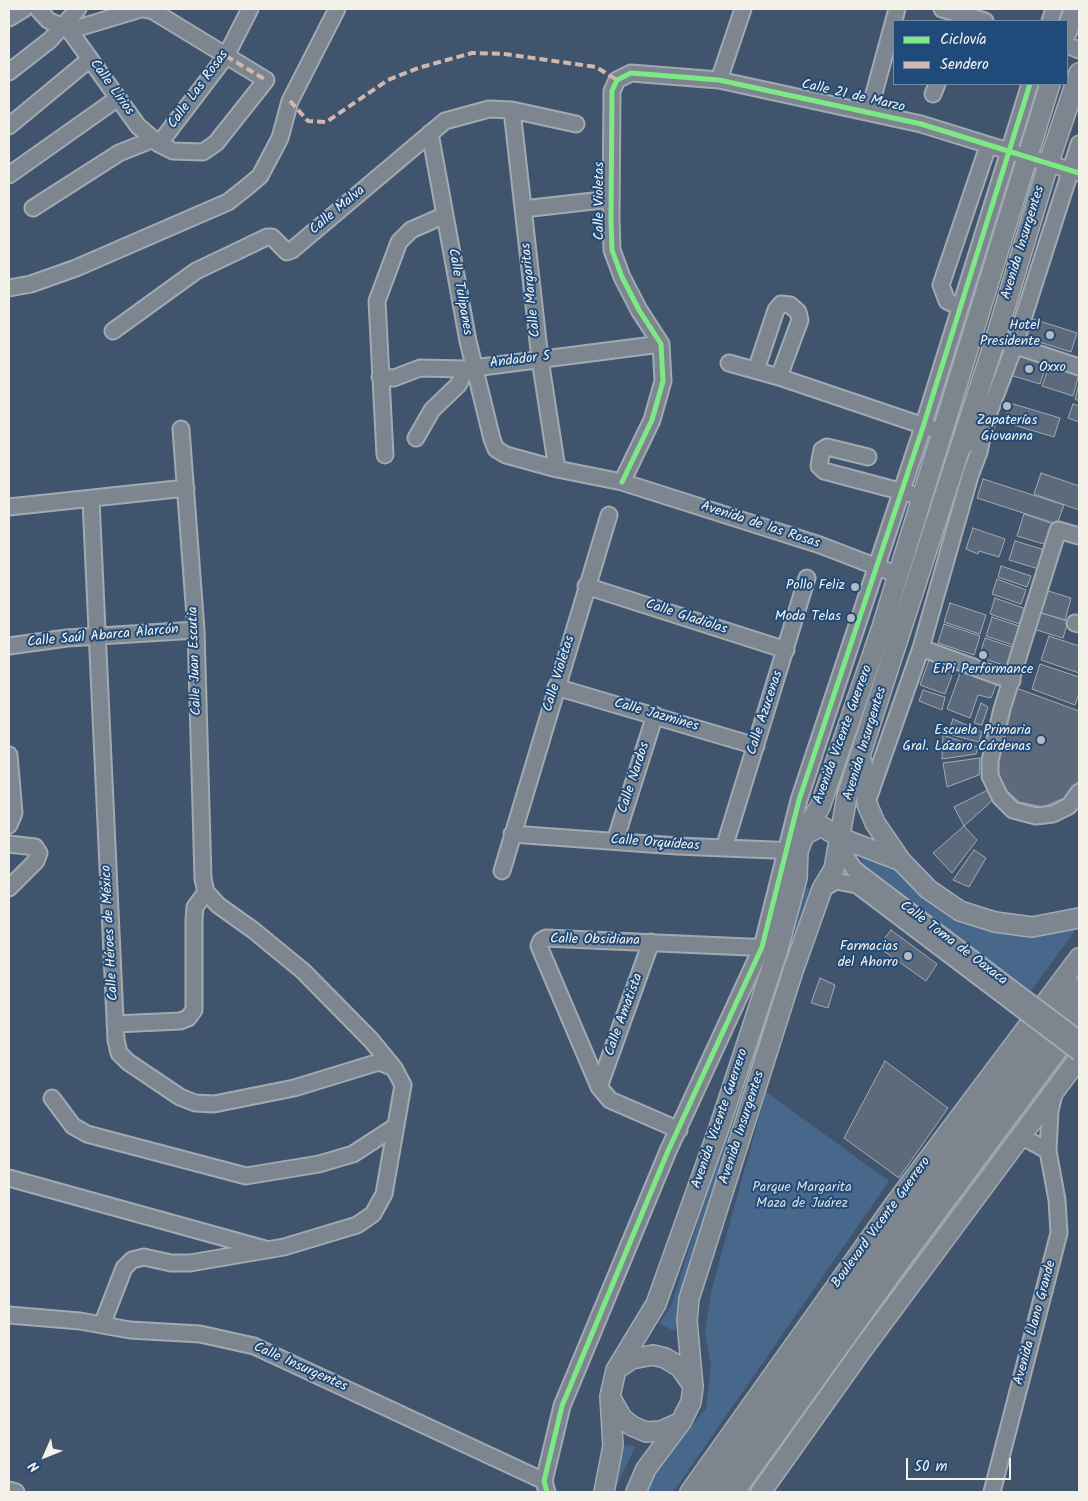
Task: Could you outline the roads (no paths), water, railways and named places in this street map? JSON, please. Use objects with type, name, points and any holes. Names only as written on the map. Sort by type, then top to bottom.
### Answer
[{"type":"highway","name":"Boulevard Vicente Guerrero","points":[[712,1492],[809,1353],[1079,989]]},
{"type":"highway","points":[[733,1492],[899,1261],[1079,1019]]},
{"type":"highway","points":[[752,1407],[809,1353]]},
{"type":"main road","points":[[1068,29],[1074,9]]},
{"type":"main road","name":"Avenida Insurgentes","points":[[636,1492],[646,1469],[681,1422],[691,1402],[693,1387],[686,1321],[689,1299],[790,980],[822,889],[834,868],[848,796],[996,337],[1048,165],[1079,73]]},
{"type":"main road","name":"Avenida Vicente Guerrero","points":[[604,1492],[613,1446],[610,1396],[616,1370],[656,1304],[666,1280],[770,948],[797,878],[796,845],[820,807],[842,745],[898,575],[1050,85]]},
{"type":"main road","points":[[959,448],[985,423]]},
{"type":"main road","points":[[908,540],[928,548]]},
{"type":"main road","points":[[862,756],[867,804],[875,823],[901,861],[928,889],[960,911],[995,922],[1032,927],[1079,918]]},
{"type":"main road","points":[[796,845],[821,826],[828,828],[841,838],[901,861]]},
{"type":"main road","name":"Boulevard Vicente Guerrero","points":[[690,1492],[894,1206],[1079,958]]},
{"type":"main road","points":[[761,1492],[862,1350],[1079,1058]]},
{"type":"main road","points":[[616,1370],[632,1359],[652,1355],[665,1358],[680,1368],[693,1387]]},
{"type":"main road","points":[[610,1396],[622,1418],[632,1426],[646,1432],[661,1431],[681,1422]]},
{"type":"street","points":[[9,18],[24,9]]},
{"type":"street","points":[[38,9],[48,20],[64,27],[78,28],[142,9],[152,11],[266,80],[216,143],[202,152],[173,151],[156,142]]},
{"type":"street","points":[[9,72],[50,40],[64,27],[78,9]]},
{"type":"street","name":"Calle Las Rosas","points":[[33,208],[108,160],[156,142],[226,56],[250,9]]},
{"type":"street","points":[[9,288],[31,284],[76,268],[228,202],[260,176],[279,140],[290,101],[337,9]]},
{"type":"street","points":[[719,80],[743,9]]},
{"type":"street","points":[[942,9],[959,18],[977,20]]},
{"type":"street","points":[[869,112],[893,24]]},
{"type":"street","name":"Calle Lirios","points":[[64,27],[138,126],[156,142]]},
{"type":"street","points":[[9,126],[90,60]]},
{"type":"street","name":"Calle 21 de Marzo","points":[[617,80],[631,73],[719,80],[921,124],[1075,172]]},
{"type":"street","name":"Calle Violetas","points":[[617,80],[612,91],[612,250],[622,276],[639,310],[660,344],[663,381],[652,420],[622,482]]},
{"type":"street","points":[[796,845],[799,800],[923,427],[1030,85]]},
{"type":"street","points":[[9,175],[118,98]]},
{"type":"street","name":"Calle Malva","points":[[113,331],[196,271],[266,237],[272,237],[287,252],[292,250],[430,133],[446,122],[489,110],[512,110],[576,124]]},
{"type":"street","name":"Calle Margaritas","points":[[512,110],[540,359],[557,469]]},
{"type":"street","name":"Calle Tulipanes","points":[[430,133],[470,368],[496,450]]},
{"type":"street","points":[[867,804],[921,648],[970,476],[980,452],[985,423],[1014,347],[1075,172],[1079,144]]},
{"type":"street","points":[[960,307],[947,301],[942,293],[941,285],[988,146]]},
{"type":"street","points":[[523,208],[611,199]]},
{"type":"street","points":[[385,455],[377,301],[399,242],[411,230],[445,215]]},
{"type":"street","points":[[756,370],[776,310],[781,304],[790,305],[798,312],[800,320],[779,377]]},
{"type":"street","points":[[996,337],[1014,347],[1079,367]]},
{"type":"street","name":"Andador 5","points":[[380,377],[394,378],[420,368],[470,368],[660,344]]},
{"type":"street","points":[[729,363],[779,377],[942,432]]},
{"type":"street","points":[[416,438],[432,410],[458,385],[470,368]]},
{"type":"street","name":"Calle Juan Escutia","points":[[182,429],[196,630],[203,879],[206,892]]},
{"type":"street","points":[[868,458],[827,447],[822,450],[820,466],[824,471],[922,497]]},
{"type":"street","name":"Avenida de las Rosas","points":[[496,450],[506,455],[557,469],[622,482],[820,545],[898,575]]},
{"type":"street","points":[[9,507],[62,500],[91,500],[186,488]]},
{"type":"street","name":"Calle Héroes de México","points":[[91,500],[96,636],[119,1053],[128,1062],[180,1098],[195,1104],[214,1104],[294,1088],[379,1062],[394,1068]]},
{"type":"street","name":"Calle Violetas","points":[[502,871],[586,586],[609,516]]},
{"type":"street","points":[[1079,536],[1058,530],[1002,709],[990,761],[990,776],[1000,797],[1013,810],[1036,816],[1053,814],[1069,806],[1079,792]]},
{"type":"street","name":"Calle Azucenas","points":[[724,848],[807,578]]},
{"type":"street","name":"Calle Gladiolas","points":[[586,586],[786,650]]},
{"type":"street","name":"Calle Saúl Abarca Alarcón","points":[[9,646],[96,636],[196,630]]},
{"type":"street","points":[[921,648],[1012,681]]},
{"type":"street","name":"Calle Jazmines","points":[[556,687],[756,746]]},
{"type":"street","name":"Calle Nardos","points":[[615,841],[655,715]]},
{"type":"street","points":[[9,755],[14,813],[9,825]]},
{"type":"street","name":"Calle Orquídeas","points":[[512,834],[724,848],[796,845]]},
{"type":"street","name":"Calle Toma de Oaxaca","points":[[841,838],[848,860],[854,869],[1079,1052]]},
{"type":"street","points":[[9,844],[35,847],[39,853],[36,861],[9,888]]},
{"type":"street","name":"Calle Toma de Oaxaca","points":[[822,889],[836,881],[857,885],[1016,999],[1079,1039]]},
{"type":"street","points":[[102,1325],[124,1268],[132,1260],[144,1257],[170,1263],[190,1263],[269,1250],[357,1224],[373,1214],[384,1194],[403,1085],[394,1068],[371,1040],[303,971],[253,930],[218,905],[206,892],[195,907],[194,1010],[188,1018],[180,1021],[116,1024]]},
{"type":"street","name":"Calle Obsidiana","points":[[599,1087],[539,946],[541,941],[546,938],[770,948]]},
{"type":"street","name":"Calle Amatista","points":[[599,1087],[651,942]]},
{"type":"street","points":[[546,1487],[562,1406],[679,1130],[770,948]]},
{"type":"street","points":[[599,1087],[610,1100],[679,1130]]},
{"type":"street","name":"Avenida Llano Grande","points":[[992,1492],[1059,1233],[1057,1200],[1048,1151],[1050,1111],[1054,1094]]},
{"type":"street","points":[[52,1098],[73,1126],[87,1134],[246,1176],[319,1164],[353,1154],[396,1126]]},
{"type":"street","points":[[1020,1138],[1030,1140],[1048,1151]]},
{"type":"street","points":[[9,1178],[269,1250]]},
{"type":"street","name":"Calle Insurgentes","points":[[9,1315],[102,1325],[130,1330],[200,1334],[254,1346],[546,1487]]},
{"type":"street","points":[[9,1490],[16,1492]]},
{"type":"place","name":"Hotel Presidente","points":[[1050,335]]},
{"type":"place","name":"Oxxo","points":[[1029,369]]},
{"type":"place","name":"Zapaterías Giovanna","points":[[1007,406]]},
{"type":"place","name":"Pollo Feliz","points":[[855,587]]},
{"type":"place","name":"Moda Telas","points":[[851,618]]},
{"type":"place","name":"EiPi Performance","points":[[983,655]]},
{"type":"place","name":"Escuela Primaria Gral. Lázaro Cárdenas","points":[[1041,740]]},
{"type":"place","name":"Farmacias del Ahorro","points":[[908,956]]},
{"type":"park label","name":"Parque Margarita Maza de Juárez","points":[[802,1198]]}]
